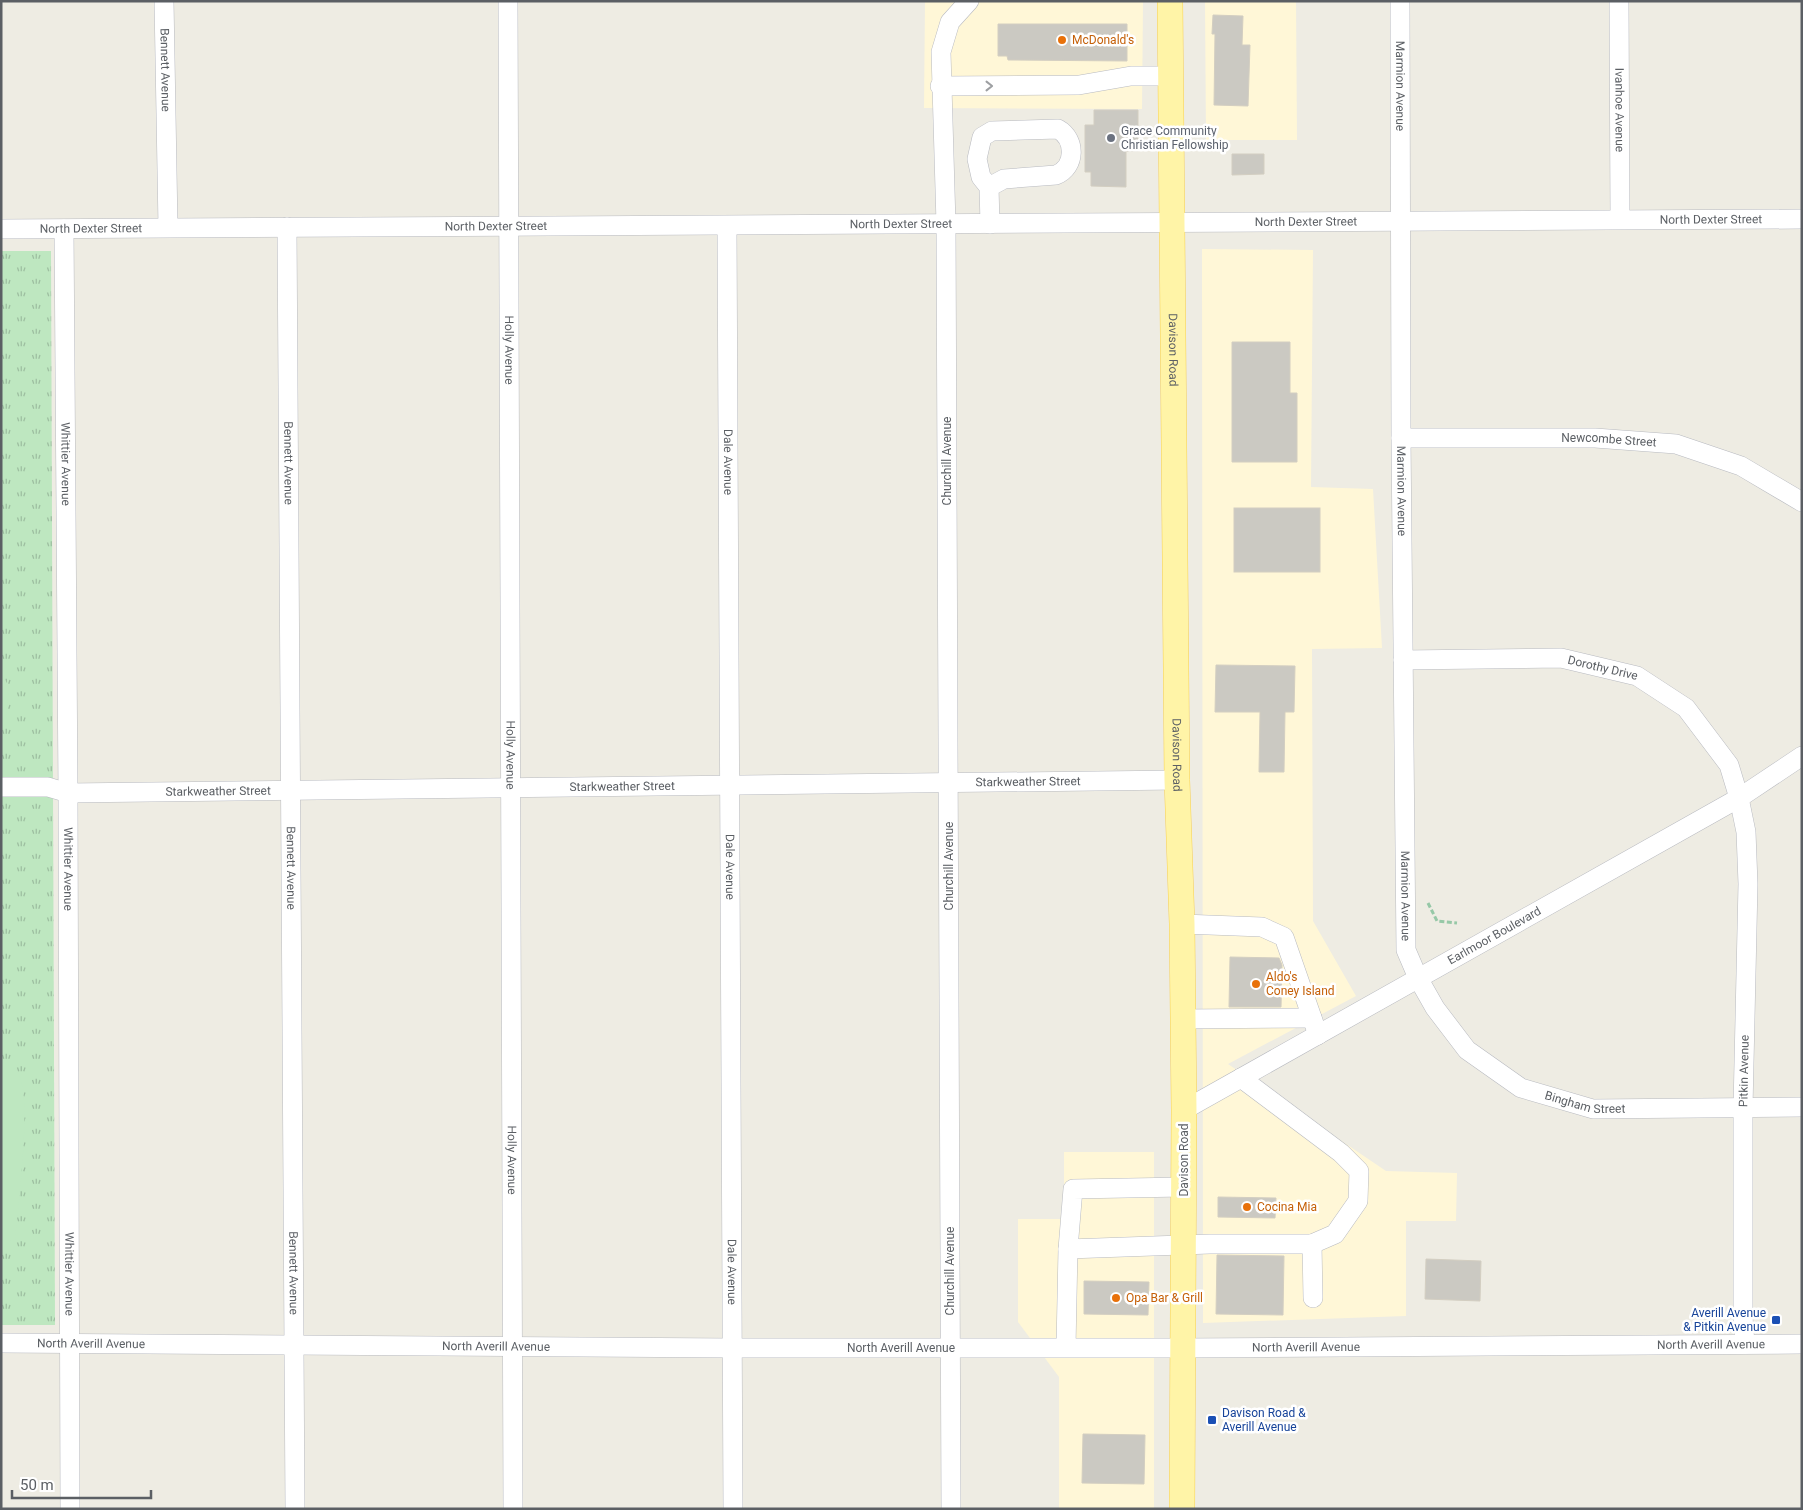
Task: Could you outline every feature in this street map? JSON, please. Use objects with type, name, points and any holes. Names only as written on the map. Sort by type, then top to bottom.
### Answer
[{"type":"main road","name":"Davison Road","points":[[1170,1],[1177,780],[1182,924],[1184,1110],[1182,1509]]},
{"type":"street","name":"Bennett Avenue","points":[[164,1],[168,227]]},
{"type":"street","name":"Holly Avenue","points":[[508,1],[509,788],[513,1509]]},
{"type":"street","points":[[950,1],[950,22]]},
{"type":"street","points":[[950,22],[969,1]]},
{"type":"street","name":"Marmion Avenue","points":[[1400,1],[1401,438],[1406,950],[1418,978]]},
{"type":"street","name":"Ivanhoe Avenue","points":[[1619,1],[1620,219]]},
{"type":"street","name":"Churchill Avenue","points":[[950,22],[941,52],[940,86],[946,224],[951,1509]]},
{"type":"street","points":[[940,86],[1079,85],[1131,76],[1170,76]]},
{"type":"street","points":[[989,187],[1004,179],[1056,175],[1064,172],[1069,166],[1070,157],[1071,144],[1067,134],[1058,129],[1039,129],[992,131],[982,137],[977,159],[981,176],[989,187],[990,224]]},
{"type":"street","name":"North Dexter Street","points":[[1,229],[1802,219]]},
{"type":"street","name":"Dale Avenue","points":[[727,226],[733,1509]]},
{"type":"street","name":"Bennett Avenue","points":[[287,227],[289,790],[295,1509]]},
{"type":"street","name":"Whittier Avenue","points":[[64,229],[70,1509]]},
{"type":"street","name":"Newcombe Street","points":[[1401,438],[1595,438],[1676,444],[1741,466],[1802,502]]},
{"type":"street","name":"Dorothy Drive","points":[[1403,660],[1561,658],[1637,676],[1686,708],[1729,765],[1739,798]]},
{"type":"street","name":"Earlmoor Boulevard","points":[[1184,1110],[1241,1078],[1315,1026],[1418,978],[1739,798],[1802,756]]},
{"type":"street","name":"Starkweather Street","points":[[1,787],[48,787],[68,793],[1177,780]]},
{"type":"street","name":"Pitkin Avenue","points":[[1739,798],[1746,832],[1748,884],[1743,1108],[1743,1317],[1745,1344]]},
{"type":"street","points":[[1182,924],[1262,927],[1284,937],[1315,1026],[1183,1019]]},
{"type":"street","name":"Bingham Street","points":[[1418,978],[1435,1008],[1467,1050],[1521,1088],[1593,1109],[1802,1107]]},
{"type":"street","points":[[1068,1249],[1183,1247],[1210,1244],[1312,1244],[1335,1234],[1358,1202],[1359,1171],[1341,1153],[1241,1078]]},
{"type":"street","points":[[1066,1347],[1068,1249],[1073,1189],[1184,1187]]},
{"type":"street","points":[[1312,1244],[1312,1298]]},
{"type":"street","name":"North Averill Avenue","points":[[1,1343],[295,1347],[732,1348],[950,1346],[1182,1348],[1802,1344]]},
{"type":"path","points":[[1428,903],[1437,921],[1457,923]]},
{"type":"shaded area","points":[[925,1],[1143,1],[1142,109],[924,108]]},
{"type":"shaded area","points":[[1205,1],[1296,1],[1297,140],[1206,140]]},
{"type":"shaded area","points":[[1202,249],[1313,250],[1311,487],[1373,489],[1382,648],[1312,649],[1313,921],[1356,996],[1228,1064],[1386,1171],[1457,1173],[1456,1221],[1406,1221],[1406,1316],[1203,1323]]},
{"type":"shaded area","points":[[1064,1152],[1154,1152],[1154,1509],[1059,1509],[1059,1377],[1018,1322],[1018,1219],[1064,1219]]},
{"type":"green space","points":[[1,251],[51,251],[55,1325],[1,1325]]},
{"type":"green space","points":[[1,672],[9,687],[6,723],[1,729]]},
{"type":"green space","points":[[1,1062],[12,1067],[18,1073],[23,1088],[23,1155],[15,1241],[1,1240]]},
{"type":"building","points":[[1213,15],[1243,16],[1242,45],[1250,45],[1248,106],[1214,105],[1215,34],[1212,34]]},
{"type":"building","name":"McDonald's","points":[[998,24],[1127,24],[1127,61],[1008,60],[1007,56],[998,56]]},
{"type":"building","name":"Grace Community Christian Fellowship","points":[[1094,110],[1138,110],[1138,151],[1126,151],[1126,187],[1091,186],[1091,172],[1085,172],[1085,125],[1094,125]]},
{"type":"building","points":[[1232,154],[1264,154],[1264,174],[1232,175]]},
{"type":"building","points":[[1232,342],[1290,342],[1290,393],[1297,393],[1297,462],[1232,462]]},
{"type":"building","points":[[1234,508],[1320,508],[1320,572],[1234,572]]},
{"type":"building","points":[[1216,665],[1295,666],[1294,712],[1285,712],[1284,772],[1259,772],[1260,712],[1215,712]]},
{"type":"building","name":"Aldo's Coney Island","points":[[1230,957],[1279,958],[1282,965],[1281,1007],[1229,1007]]},
{"type":"building","name":"Cocina Mia","points":[[1218,1197],[1276,1198],[1275,1218],[1218,1217]]},
{"type":"building","points":[[1217,1255],[1284,1256],[1283,1315],[1216,1314]]},
{"type":"building","points":[[1426,1259],[1481,1261],[1480,1301],[1425,1299]]},
{"type":"building","name":"Opa Bar & Grill","points":[[1084,1281],[1149,1282],[1148,1315],[1084,1314]]},
{"type":"building","points":[[1083,1434],[1145,1435],[1144,1484],[1082,1483]]},
{"type":"place","name":"McDonald's","points":[[1062,40]]},
{"type":"place","name":"Grace Community Christian Fellowship","points":[[1111,138]]},
{"type":"place","name":"Aldo's Coney Island","points":[[1256,984]]},
{"type":"place","name":"Cocina Mia","points":[[1247,1207]]},
{"type":"place","name":"Opa Bar & Grill","points":[[1116,1298]]},
{"type":"place","name":"Averill Avenue & Pitkin Avenue","points":[[1776,1320]]},
{"type":"place","name":"Davison Road & Averill Avenue","points":[[1212,1420]]}]
